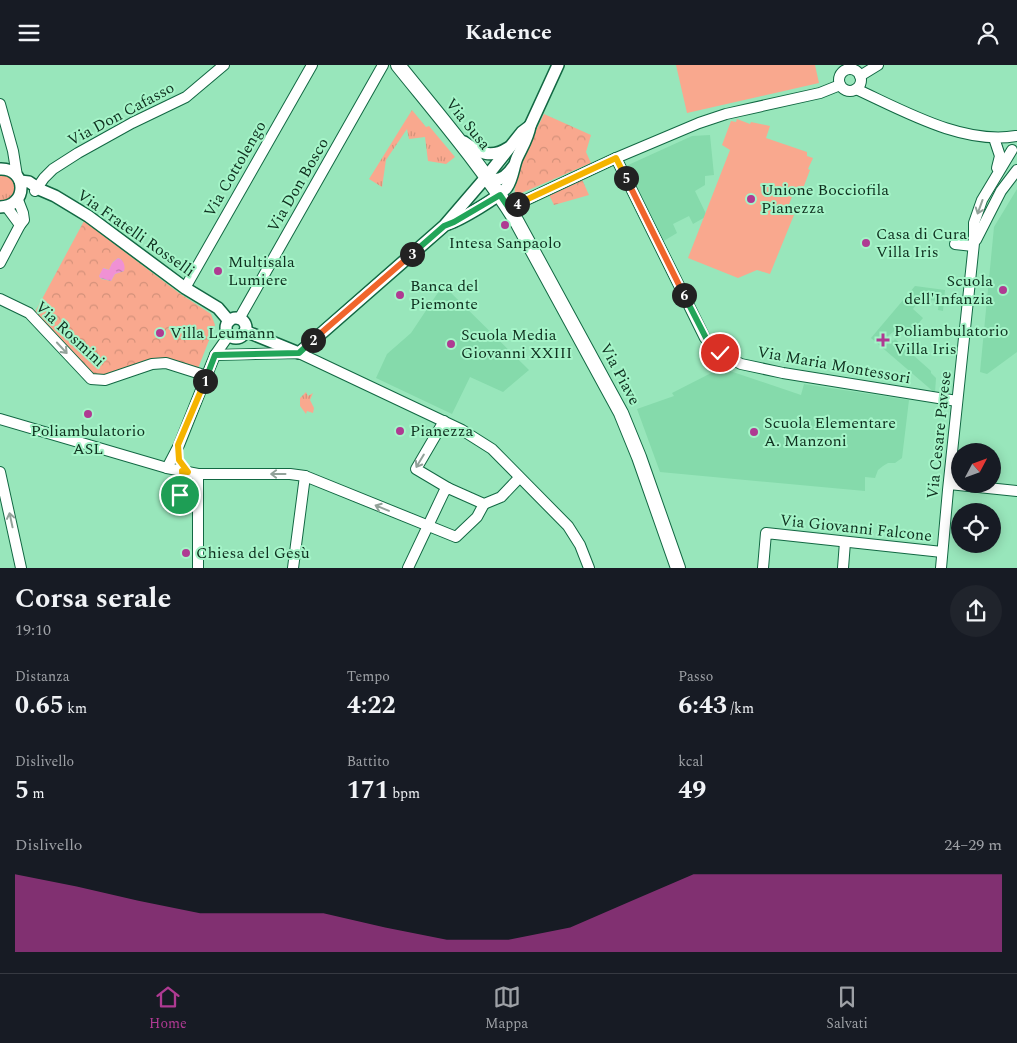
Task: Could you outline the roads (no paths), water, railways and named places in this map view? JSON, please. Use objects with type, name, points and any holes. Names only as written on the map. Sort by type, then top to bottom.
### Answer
[{"type":"main road","name":"Via Susa","points":[[398,65],[488,177],[509,208]]},
{"type":"main road","name":"Via Piave","points":[[509,208],[621,413],[639,457],[678,568]]},
{"type":"street","name":"Via Don Cafasso","points":[[38,189],[53,169],[132,123],[186,97],[224,65]]},
{"type":"street","name":"Via Cottolengo","points":[[185,288],[312,65]]},
{"type":"street","name":"Via Don Bosco","points":[[234,320],[383,65]]},
{"type":"street","points":[[488,177],[493,180],[500,179],[509,174],[514,167],[529,135],[530,126],[558,65]]},
{"type":"street","points":[[860,77],[878,65]]},
{"type":"street","points":[[840,85],[840,76],[846,67],[854,70],[860,77],[860,83],[856,89]]},
{"type":"street","points":[[840,85],[849,91],[856,89],[929,122],[985,137],[1014,150]]},
{"type":"street","points":[[509,208],[616,158],[699,123],[726,114],[820,93],[840,85]]},
{"type":"street","points":[[0,104],[19,179],[19,197],[24,217],[0,263]]},
{"type":"street","points":[[215,355],[296,352],[444,226],[488,177],[522,132],[530,126]]},
{"type":"street","points":[[455,136],[473,149],[491,155],[501,153],[514,144]]},
{"type":"street","points":[[985,137],[1005,138],[1017,136]]},
{"type":"street","name":"Via Cesare Pavese","points":[[941,568],[974,245],[974,223],[982,200],[1014,150],[1017,136]]},
{"type":"street","points":[[991,185],[1000,156],[995,141]]},
{"type":"street","points":[[1,169],[9,157],[11,142]]},
{"type":"street","name":"Via Maria Montessori","points":[[616,158],[706,338],[720,353],[741,364],[783,373],[957,401]]},
{"type":"street","points":[[444,226],[500,195],[507,187],[513,175],[514,167]]},
{"type":"street","name":"Via Fratelli Rosselli","points":[[1,169],[12,171],[19,179],[29,182],[38,189],[55,196],[88,216],[185,288],[234,320]]},
{"type":"street","name":"Via Cesare Pavese","points":[[974,245],[1001,191],[1017,169]]},
{"type":"street","points":[[20,225],[2,207],[38,189]]},
{"type":"street","points":[[955,244],[974,245]]},
{"type":"street","name":"Via Rosmini","points":[[0,299],[29,313],[91,379],[105,380],[152,364],[166,363],[207,376]]},
{"type":"street","points":[[234,320],[245,325],[244,331],[238,337],[229,335],[226,329],[234,320]]},
{"type":"street","points":[[244,331],[296,352],[444,421],[478,439],[492,449],[568,526],[580,545],[589,568]]},
{"type":"street","points":[[167,468],[215,355],[229,335]]},
{"type":"street","points":[[0,419],[167,468],[190,472],[305,476],[456,537],[476,517],[484,504],[501,497],[519,478]]},
{"type":"street","points":[[444,421],[416,469],[448,488],[484,504]]},
{"type":"street","points":[[178,445],[179,460],[190,472],[198,501],[198,568]]},
{"type":"street","points":[[0,472],[21,568]]},
{"type":"street","points":[[190,472],[183,481],[180,498],[198,501]]},
{"type":"street","points":[[293,568],[305,476]]},
{"type":"street","points":[[949,484],[1017,491]]},
{"type":"street","points":[[408,568],[444,492],[448,488]]},
{"type":"street","name":"Via Giovanni Falcone","points":[[762,568],[766,533],[942,552]]},
{"type":"street","points":[[843,568],[845,542]]},
{"type":"water","points":[[118,258],[124,263],[124,271],[115,274],[111,281],[100,278],[99,276],[103,268],[109,270],[112,263]]},
{"type":"place","name":"Unione Bocciofila Pianezza","points":[[751,199]]},
{"type":"place","name":"Intesa Sanpaolo","points":[[505,225]]},
{"type":"place","name":"Casa di Cura Villa Iris","points":[[866,243]]},
{"type":"place","name":"Multisala Lumiere","points":[[218,271]]},
{"type":"place","name":"Scuola dell'Infanzia","points":[[1003,290]]},
{"type":"place","name":"Banca del Piemonte","points":[[400,295]]},
{"type":"place","name":"Villa Leumann","points":[[160,333]]},
{"type":"place","name":"Poliambulatorio Villa Iris","points":[[883,340]]},
{"type":"place","name":"Scuola Media Giovanni XXIII","points":[[451,344]]},
{"type":"place","name":"Poliambulatorio ASL","points":[[88,414]]},
{"type":"place","name":"Pianezza","points":[[400,431]]},
{"type":"place","name":"Scuola Elementare A. Manzoni","points":[[754,432]]},
{"type":"place","name":"Chiesa del Gesù","points":[[186,553]]}]
